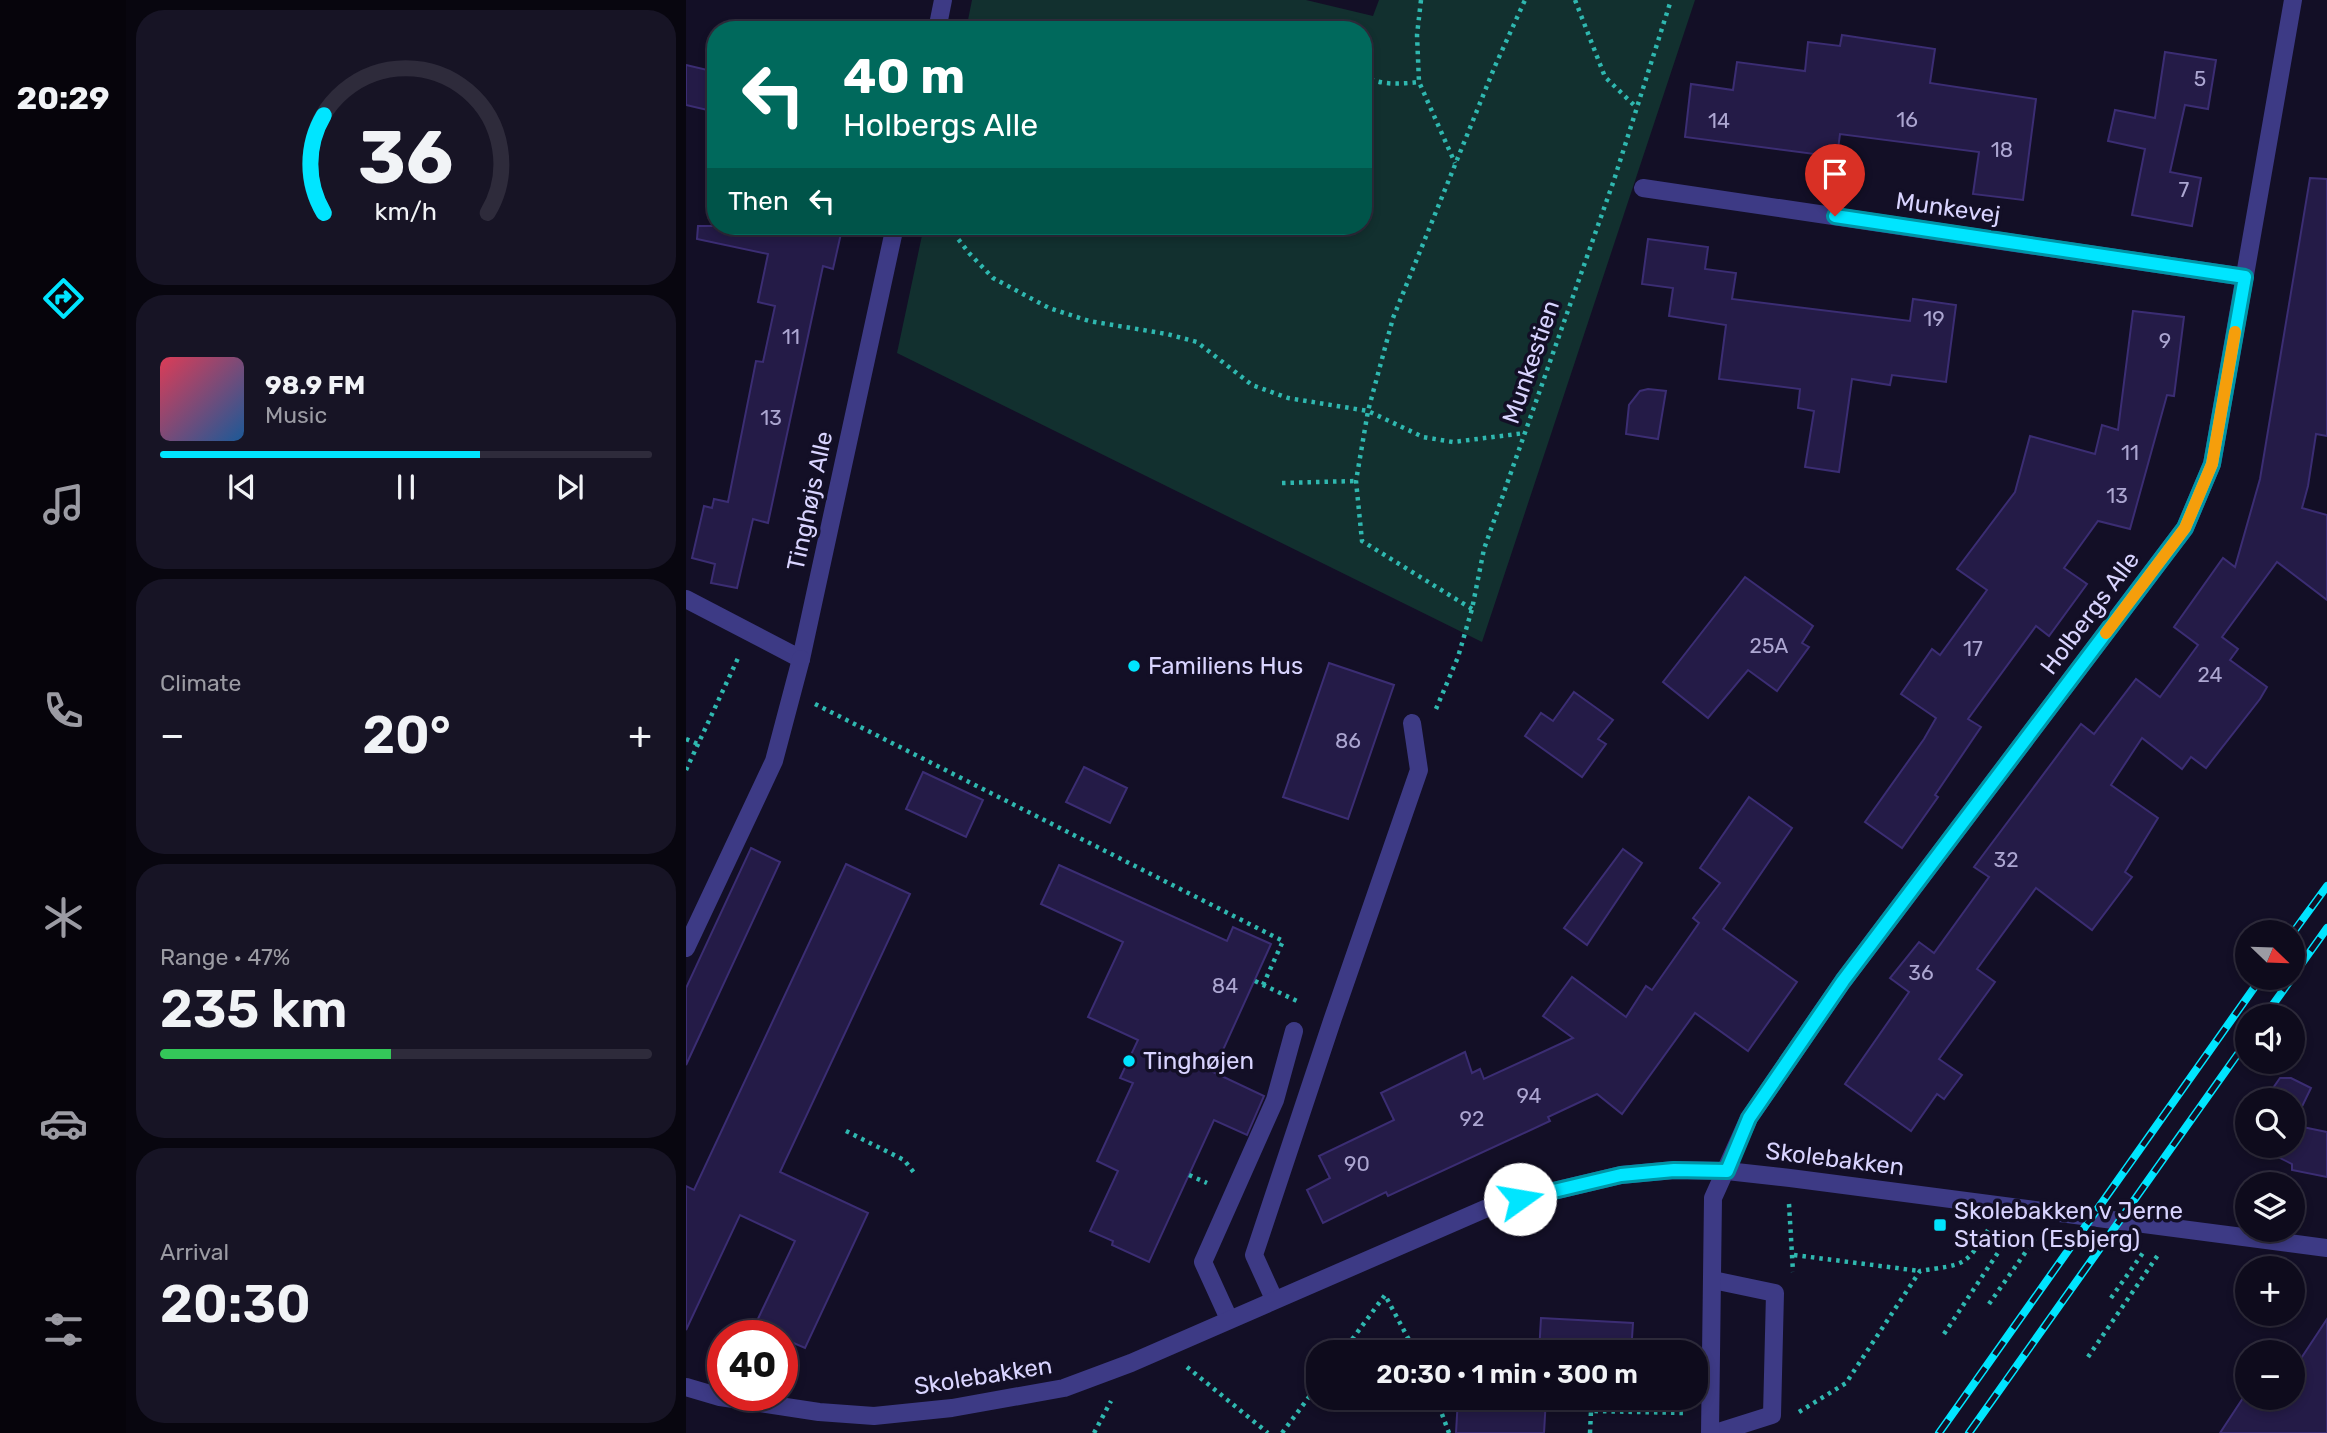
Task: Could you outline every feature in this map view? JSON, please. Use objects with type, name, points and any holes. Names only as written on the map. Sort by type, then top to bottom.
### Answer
[{"type":"street","points":[[939,21],[943,0]]},
{"type":"street","name":"Holbergs Alle","points":[[1712,1433],[1713,1198],[1749,1118],[1843,981],[2185,528],[2212,464],[2293,0]]},
{"type":"street","name":"Munkevej","points":[[1643,188],[2245,277]]},
{"type":"street","name":"Tinghøjs Alle","points":[[686,947],[774,761],[801,659],[893,235]]},
{"type":"street","points":[[686,599],[801,659]]},
{"type":"street","points":[[1273,1299],[1254,1255],[1419,770],[1412,723]]},
{"type":"street","points":[[1229,1319],[1203,1262],[1275,1100],[1294,1031]]},
{"type":"street","name":"Skolebakken","points":[[686,1387],[720,1396],[819,1412],[874,1416],[952,1408],[1064,1388],[1164,1349],[1273,1299],[1494,1205],[1621,1175],[1674,1170],[1727,1171],[2327,1248]]},
{"type":"street","points":[[1712,1433],[1772,1415],[1775,1293],[1713,1280]]},
{"type":"path","points":[[1421,0],[1418,36],[1419,82],[1455,164]]},
{"type":"path","points":[[1472,609],[1362,541],[1356,481],[1368,411],[1393,318],[1510,29],[1525,0]]},
{"type":"path","points":[[1575,0],[1605,77],[1637,108]]},
{"type":"path","name":"Munkestien","points":[[1412,723],[1433,714],[1458,657],[1472,609],[1484,549],[1637,108],[1671,0]]},
{"type":"path","points":[[1372,80],[1396,84],[1419,82]]},
{"type":"path","points":[[955,235],[993,278],[1049,308],[1089,321],[1167,334],[1197,342],[1252,385],[1288,398],[1368,411],[1423,436],[1453,442],[1525,433]]},
{"type":"path","points":[[1282,483],[1356,481]]},
{"type":"path","points":[[686,770],[750,633]]},
{"type":"path","points":[[793,692],[1283,942],[1264,985]]},
{"type":"path","points":[[686,739],[698,744]]},
{"type":"path","points":[[1255,981],[1333,1018]]},
{"type":"path","points":[[846,1131],[904,1160],[915,1174]]},
{"type":"path","points":[[1989,1304],[2053,1213]]},
{"type":"path","points":[[1794,1255],[1920,1271],[1957,1265],[1972,1257]]},
{"type":"path","points":[[1944,1334],[1994,1259]]},
{"type":"path","points":[[1792,1416],[1846,1383],[1920,1271]]},
{"type":"path","points":[[2088,1357],[2144,1274]]},
{"type":"path","points":[[2111,1298],[2121,1283]]},
{"type":"path","points":[[1352,1340],[1385,1295],[1409,1340]]},
{"type":"path","points":[[1164,1349],[1268,1433]]},
{"type":"path","points":[[1282,1433],[1306,1401]]},
{"type":"path","points":[[1440,1410],[1449,1433]]},
{"type":"path","points":[[1590,1433],[1591,1411],[1711,1413]]},
{"type":"green space","points":[[972,0],[1306,0],[1373,16],[1379,0],[1695,0],[1482,642],[897,353],[922,235],[1372,235],[1372,21],[968,21]]},
{"type":"building","points":[[1842,35],[1935,49],[1930,83],[2036,99],[2023,200],[1973,194],[1979,152],[1840,134],[1837,157],[1685,137],[1691,84],[1733,90],[1737,62],[1805,71],[1808,42],[1840,46]]},
{"type":"building","points":[[2165,52],[2216,60],[2208,109],[2185,105],[2170,172],[2201,178],[2192,226],[2132,215],[2145,149],[2108,141],[2115,110],[2155,118]]},
{"type":"building","points":[[686,65],[707,70],[707,110],[686,105]]},
{"type":"building","points":[[2310,178],[2327,179],[2327,436],[2316,434],[2302,508],[2327,515],[2327,600],[2277,562],[2222,637],[2238,649],[2230,660],[2267,687],[2260,699],[2206,768],[2191,757],[2182,769],[2142,738],[2111,785],[2158,818],[2125,872],[2132,877],[2092,930],[2036,888],[1977,969],[1995,982],[1939,1059],[1962,1075],[1944,1099],[1937,1094],[1911,1131],[1845,1084],[1909,992],[1890,978],[1919,942],[1934,953],[1989,877],[1974,867],[2081,724],[2094,734],[2136,679],[2160,697],[2198,645],[2174,627],[2223,558],[2235,567],[2260,479]]},
{"type":"building","points":[[698,226],[707,226],[707,235],[841,235],[833,269],[823,266],[768,523],[753,519],[737,588],[711,583],[715,564],[692,558],[704,506],[712,508],[714,499],[728,502],[756,361],[763,362],[775,306],[758,302],[768,254],[697,239]]},
{"type":"building","points":[[1648,239],[1708,247],[1705,269],[1736,273],[1732,299],[1910,321],[1913,299],[1956,305],[1946,382],[1892,375],[1890,385],[1852,379],[1839,472],[1805,467],[1814,411],[1798,408],[1800,389],[1719,379],[1726,325],[1669,316],[1673,288],[1642,284]]},
{"type":"building","points":[[2133,311],[2184,317],[2174,396],[2167,395],[2130,529],[2098,521],[2064,568],[2087,584],[2049,636],[2036,626],[1968,719],[1981,727],[1935,795],[1938,797],[1902,848],[1865,822],[1936,718],[1901,694],[1932,649],[1940,655],[1987,590],[1957,569],[2015,492],[2030,436],[2095,454],[2102,425],[2118,430]]},
{"type":"building","points":[[1640,391],[1666,391],[1658,439],[1626,434],[1629,405]]},
{"type":"building","points":[[1745,577],[1813,626],[1802,643],[1809,647],[1777,691],[1748,670],[1708,718],[1663,682]]},
{"type":"building","points":[[1329,663],[1394,685],[1348,819],[1283,797]]},
{"type":"building","points":[[1574,692],[1613,720],[1598,739],[1606,744],[1582,777],[1525,736],[1541,713],[1553,721]]},
{"type":"building","points":[[1084,767],[1127,788],[1110,823],[1066,802]]},
{"type":"building","points":[[923,772],[983,800],[966,837],[906,809]]},
{"type":"building","points":[[1749,797],[1792,828],[1723,929],[1797,982],[1748,1051],[1695,1013],[1622,1114],[1597,1094],[1548,1117],[1550,1121],[1388,1196],[1386,1192],[1323,1223],[1307,1190],[1330,1178],[1319,1156],[1394,1120],[1381,1093],[1465,1052],[1472,1073],[1480,1069],[1484,1079],[1573,1038],[1543,1016],[1572,977],[1626,1017],[1646,986],[1652,990],[1699,923],[1693,918],[1720,883],[1700,868]]},
{"type":"building","points":[[751,848],[780,862],[686,1065],[686,988]]},
{"type":"building","points":[[1623,849],[1642,863],[1587,945],[1564,928]]},
{"type":"building","points":[[846,864],[910,894],[780,1172],[868,1213],[805,1348],[798,1345],[798,1320],[757,1320],[795,1241],[740,1215],[686,1330],[686,1186],[694,1190]]},
{"type":"building","points":[[1059,865],[1227,941],[1233,927],[1271,944],[1213,1072],[1264,1096],[1247,1135],[1214,1120],[1149,1262],[1112,1245],[1113,1241],[1090,1231],[1118,1171],[1097,1161],[1133,1083],[1120,1078],[1138,1040],[1088,1017],[1123,942],[1041,904]]},
{"type":"building","points":[[2280,1078],[2291,1078],[2311,1088],[2305,1100],[2305,1088],[2273,1088]]},
{"type":"building","points":[[2305,1127],[2327,1132],[2327,1177],[2292,1170],[2292,1164],[2280,1158],[2305,1158]]},
{"type":"building","points":[[1541,1318],[1633,1323],[1632,1340],[1540,1340]]},
{"type":"building","points":[[2327,1319],[2327,1433],[2220,1433],[2235,1410],[2305,1410],[2305,1352]]},
{"type":"building","points":[[1457,1410],[1545,1410],[1544,1433],[1456,1433]]},
{"type":"railway","points":[[2302,920],[2327,886]]},
{"type":"railway","points":[[2305,959],[2327,928]]},
{"type":"railway","points":[[1939,1433],[2253,990]]},
{"type":"railway","points":[[2273,1004],[2283,990]]},
{"type":"railway","points":[[1969,1433],[2235,1058]]},
{"type":"slow traffic","points":[[2106,633],[2185,528],[2212,464],[2235,332]]},
{"type":"place","name":"Familiens Hus","points":[[1134,666]]},
{"type":"place","name":"Tinghøjen","points":[[1129,1061]]},
{"type":"place","name":"Skolebakken v Jerne Station (Esbjerg)","points":[[1940,1225]]},
{"type":"route","points":[[1520,1199],[1621,1175],[1674,1170],[1727,1171],[1749,1118],[1761,1098],[1843,981],[2185,528],[2212,464],[2245,277],[1835,216]]}]
